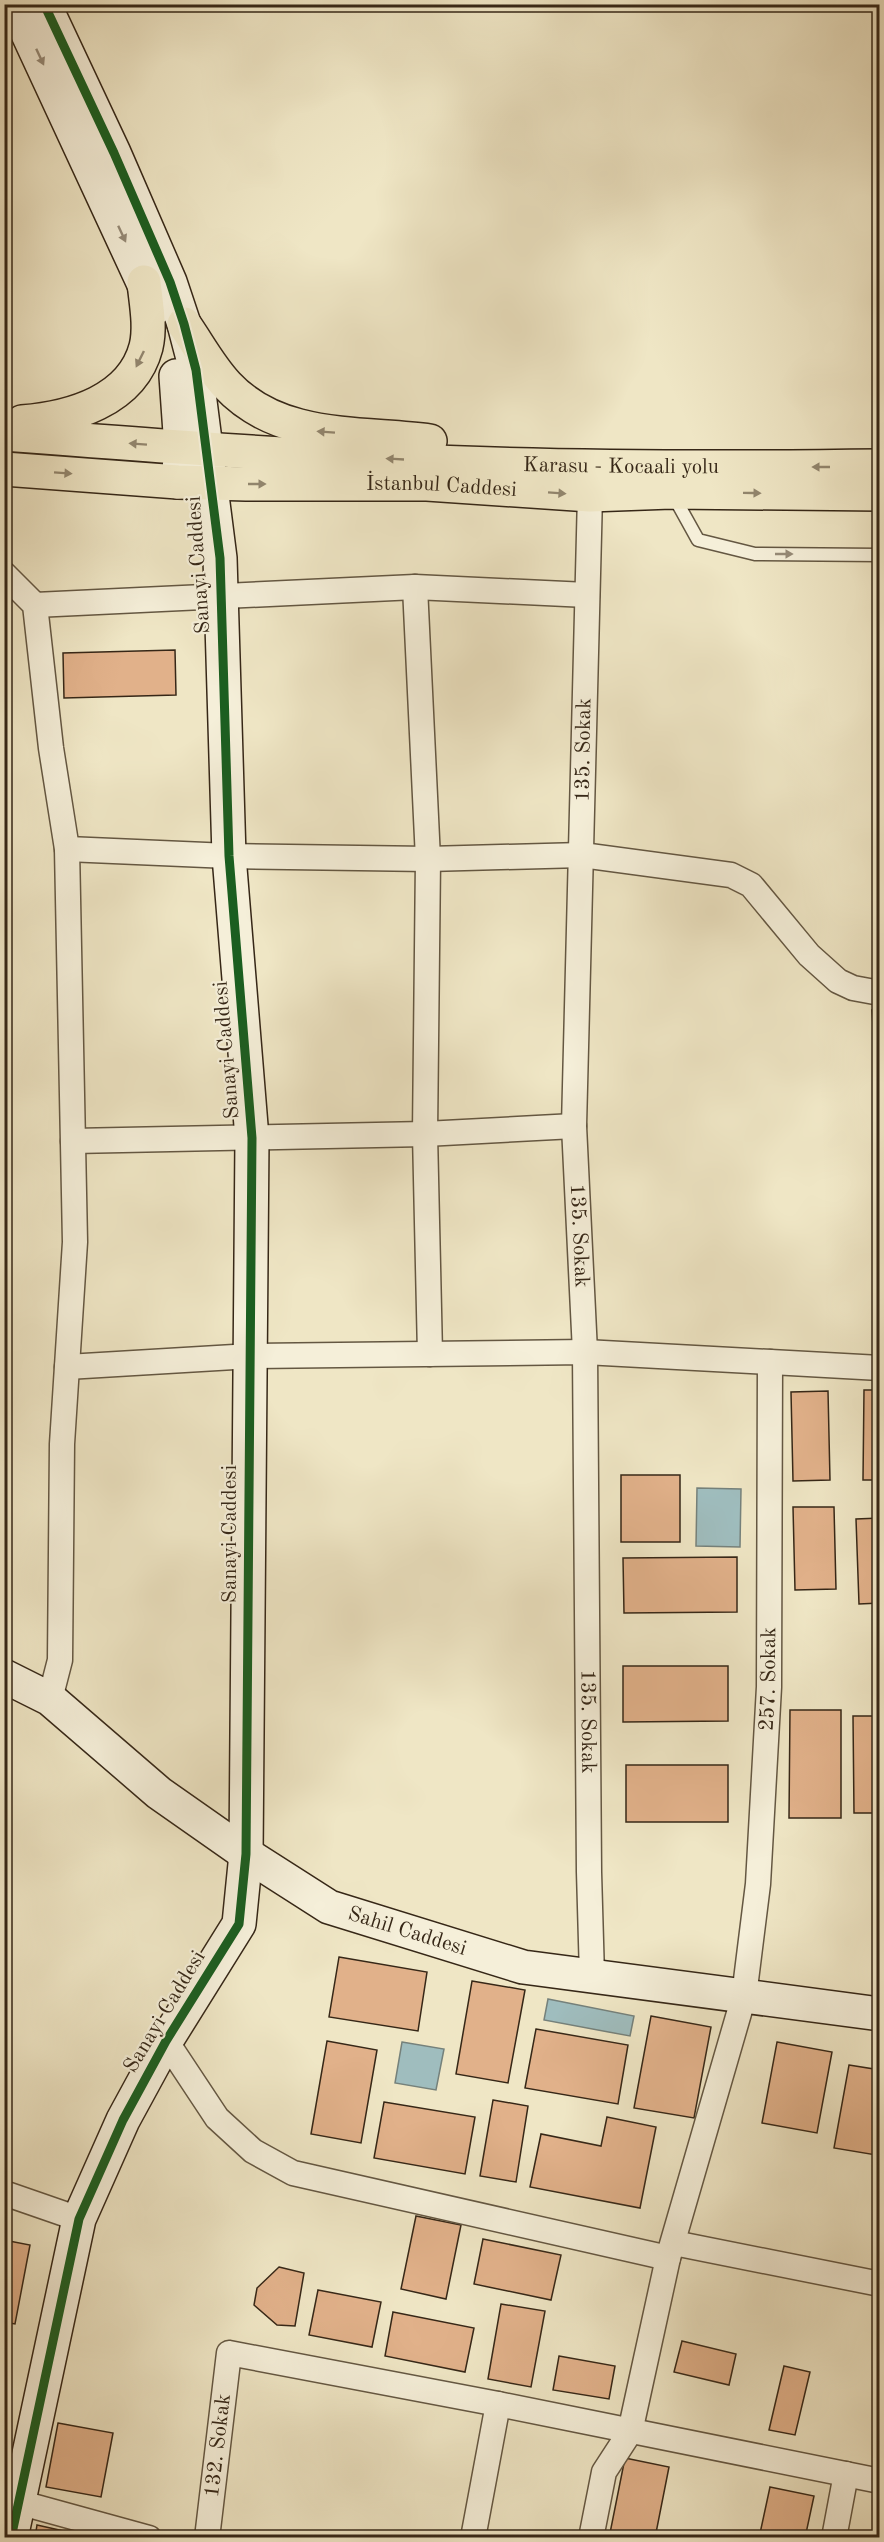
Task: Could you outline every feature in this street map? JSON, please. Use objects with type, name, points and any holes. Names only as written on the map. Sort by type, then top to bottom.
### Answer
[{"type":"highway","points":[[4,423],[52,420],[86,409],[114,394],[137,367],[146,347],[149,323],[144,282]]},
{"type":"highway","points":[[184,324],[227,385],[254,407],[281,421],[315,431],[391,436],[613,465]]},
{"type":"highway","name":"Karasu - Kocaali yolu","points":[[4,434],[436,462],[879,466]]},
{"type":"highway","name":"İstanbul Caddesi","points":[[4,469],[178,482],[427,484],[590,495],[671,492],[879,494]]},
{"type":"street","points":[[14,4],[168,337],[194,448]]},
{"type":"street","points":[[44,4],[114,153],[170,282],[184,324],[196,370],[194,448],[178,482]]},
{"type":"street","name":"Sanayi Caddesi","points":[[11,2538],[79,2219],[123,2120],[166,2041],[239,1924],[246,1854],[252,1138],[229,856],[220,558],[211,483],[194,448]]},
{"type":"street","name":"135. Sokak","points":[[590,495],[574,1126],[585,1352],[588,1848],[592,1976]]},
{"type":"street","points":[[4,574],[35,605],[51,748],[67,849],[75,1242],[62,1444],[60,1660],[50,1699]]},
{"type":"street","points":[[415,587],[428,859],[425,1134],[430,1354]]},
{"type":"street","points":[[35,605],[415,587],[587,595]]},
{"type":"street","points":[[67,849],[229,856],[428,859],[582,855],[731,875],[751,885],[809,955],[838,981],[879,993]]},
{"type":"street","points":[[73,1141],[425,1134],[574,1126]]},
{"type":"street","points":[[67,1367],[251,1356],[585,1352],[879,1368]]},
{"type":"street","name":"257. Sokak","points":[[630,2432],[671,2251],[744,1996],[758,1884],[769,1687],[770,1362]]},
{"type":"street","name":"Sahil Caddesi","points":[[4,1676],[50,1699],[159,1793],[246,1854],[329,1907],[522,1967],[879,2014]]},
{"type":"street","points":[[166,2041],[217,2118],[253,2151],[293,2173],[671,2251],[879,2284]]},
{"type":"street","points":[[4,2193],[79,2219]]},
{"type":"street","name":"132. Sokak","points":[[207,2538],[229,2354],[498,2404]]},
{"type":"street","points":[[473,2538],[498,2404],[879,2481]]},
{"type":"street","points":[[591,2538],[604,2472],[630,2432]]},
{"type":"street","points":[[834,2538],[846,2474]]},
{"type":"street","points":[[18,2502],[149,2538]]},
{"type":"lane","points":[[671,492],[698,540],[755,554],[879,555]]},
{"type":"water","points":[[697,1488],[741,1489],[740,1547],[696,1546]]},
{"type":"water","points":[[548,1999],[634,2016],[630,2036],[544,2020]]},
{"type":"water","points":[[402,2042],[444,2049],[436,2090],[395,2083]]},
{"type":"building","points":[[175,650],[176,695],[64,698],[63,653]]},
{"type":"building","points":[[880,1009],[880,1074],[876,1074],[872,1010]]},
{"type":"building","points":[[864,1390],[880,1390],[880,1480],[863,1480]]},
{"type":"building","points":[[828,1391],[830,1480],[793,1481],[791,1392]]},
{"type":"building","points":[[621,1475],[680,1475],[680,1542],[621,1542]]},
{"type":"building","points":[[793,1507],[834,1507],[836,1589],[795,1590]]},
{"type":"building","points":[[880,1518],[880,1603],[859,1604],[856,1519]]},
{"type":"building","points":[[737,1557],[737,1612],[624,1613],[623,1558]]},
{"type":"building","points":[[623,1666],[728,1666],[728,1721],[623,1722]]},
{"type":"building","points":[[790,1710],[841,1710],[841,1818],[789,1818]]},
{"type":"building","points":[[853,1716],[880,1716],[880,1813],[854,1813]]},
{"type":"building","points":[[626,1765],[728,1765],[728,1822],[626,1822]]},
{"type":"building","points":[[339,1957],[427,1972],[418,2031],[329,2017]]},
{"type":"building","points":[[472,1981],[525,1990],[508,2083],[456,2074]]},
{"type":"building","points":[[651,2016],[711,2027],[694,2118],[634,2108]]},
{"type":"building","points":[[536,2029],[628,2045],[618,2104],[525,2088]]},
{"type":"building","points":[[327,2041],[377,2050],[361,2143],[311,2134]]},
{"type":"building","points":[[777,2042],[832,2052],[817,2133],[762,2123]]},
{"type":"building","points":[[849,2065],[880,2070],[880,2134],[876,2155],[834,2148]]},
{"type":"building","points":[[493,2100],[528,2106],[516,2182],[480,2176]]},
{"type":"building","points":[[384,2102],[475,2117],[465,2174],[374,2158]]},
{"type":"building","points":[[607,2117],[656,2127],[640,2208],[530,2187],[541,2134],[601,2146]]},
{"type":"building","points":[[416,2216],[461,2225],[446,2299],[401,2289]]},
{"type":"building","points":[[483,2239],[561,2255],[551,2300],[474,2284]]},
{"type":"building","points":[[4,2240],[30,2245],[15,2324],[4,2322]]},
{"type":"building","points":[[279,2267],[304,2273],[295,2326],[277,2325],[254,2305],[257,2288]]},
{"type":"building","points":[[318,2290],[381,2302],[372,2347],[309,2335]]},
{"type":"building","points":[[501,2304],[545,2311],[531,2387],[488,2379]]},
{"type":"building","points":[[393,2312],[474,2328],[465,2372],[385,2356]]},
{"type":"building","points":[[682,2341],[736,2354],[729,2385],[674,2372]]},
{"type":"building","points":[[4,2342],[10,2343],[4,2375]]},
{"type":"building","points":[[559,2356],[615,2366],[609,2399],[553,2390]]},
{"type":"building","points":[[784,2366],[810,2372],[795,2435],[769,2430]]},
{"type":"building","points":[[58,2423],[113,2433],[101,2497],[46,2487]]},
{"type":"building","points":[[625,2458],[669,2467],[655,2538],[609,2538]]},
{"type":"building","points":[[770,2487],[814,2496],[805,2538],[759,2538]]},
{"type":"building","points":[[37,2525],[95,2538],[35,2538]]},
{"type":"cycle path","points":[[11,2538],[79,2219],[123,2120],[166,2041],[239,1924],[246,1854],[252,1138],[229,856],[220,558],[196,370],[184,324],[170,282],[114,153],[44,4]]}]
